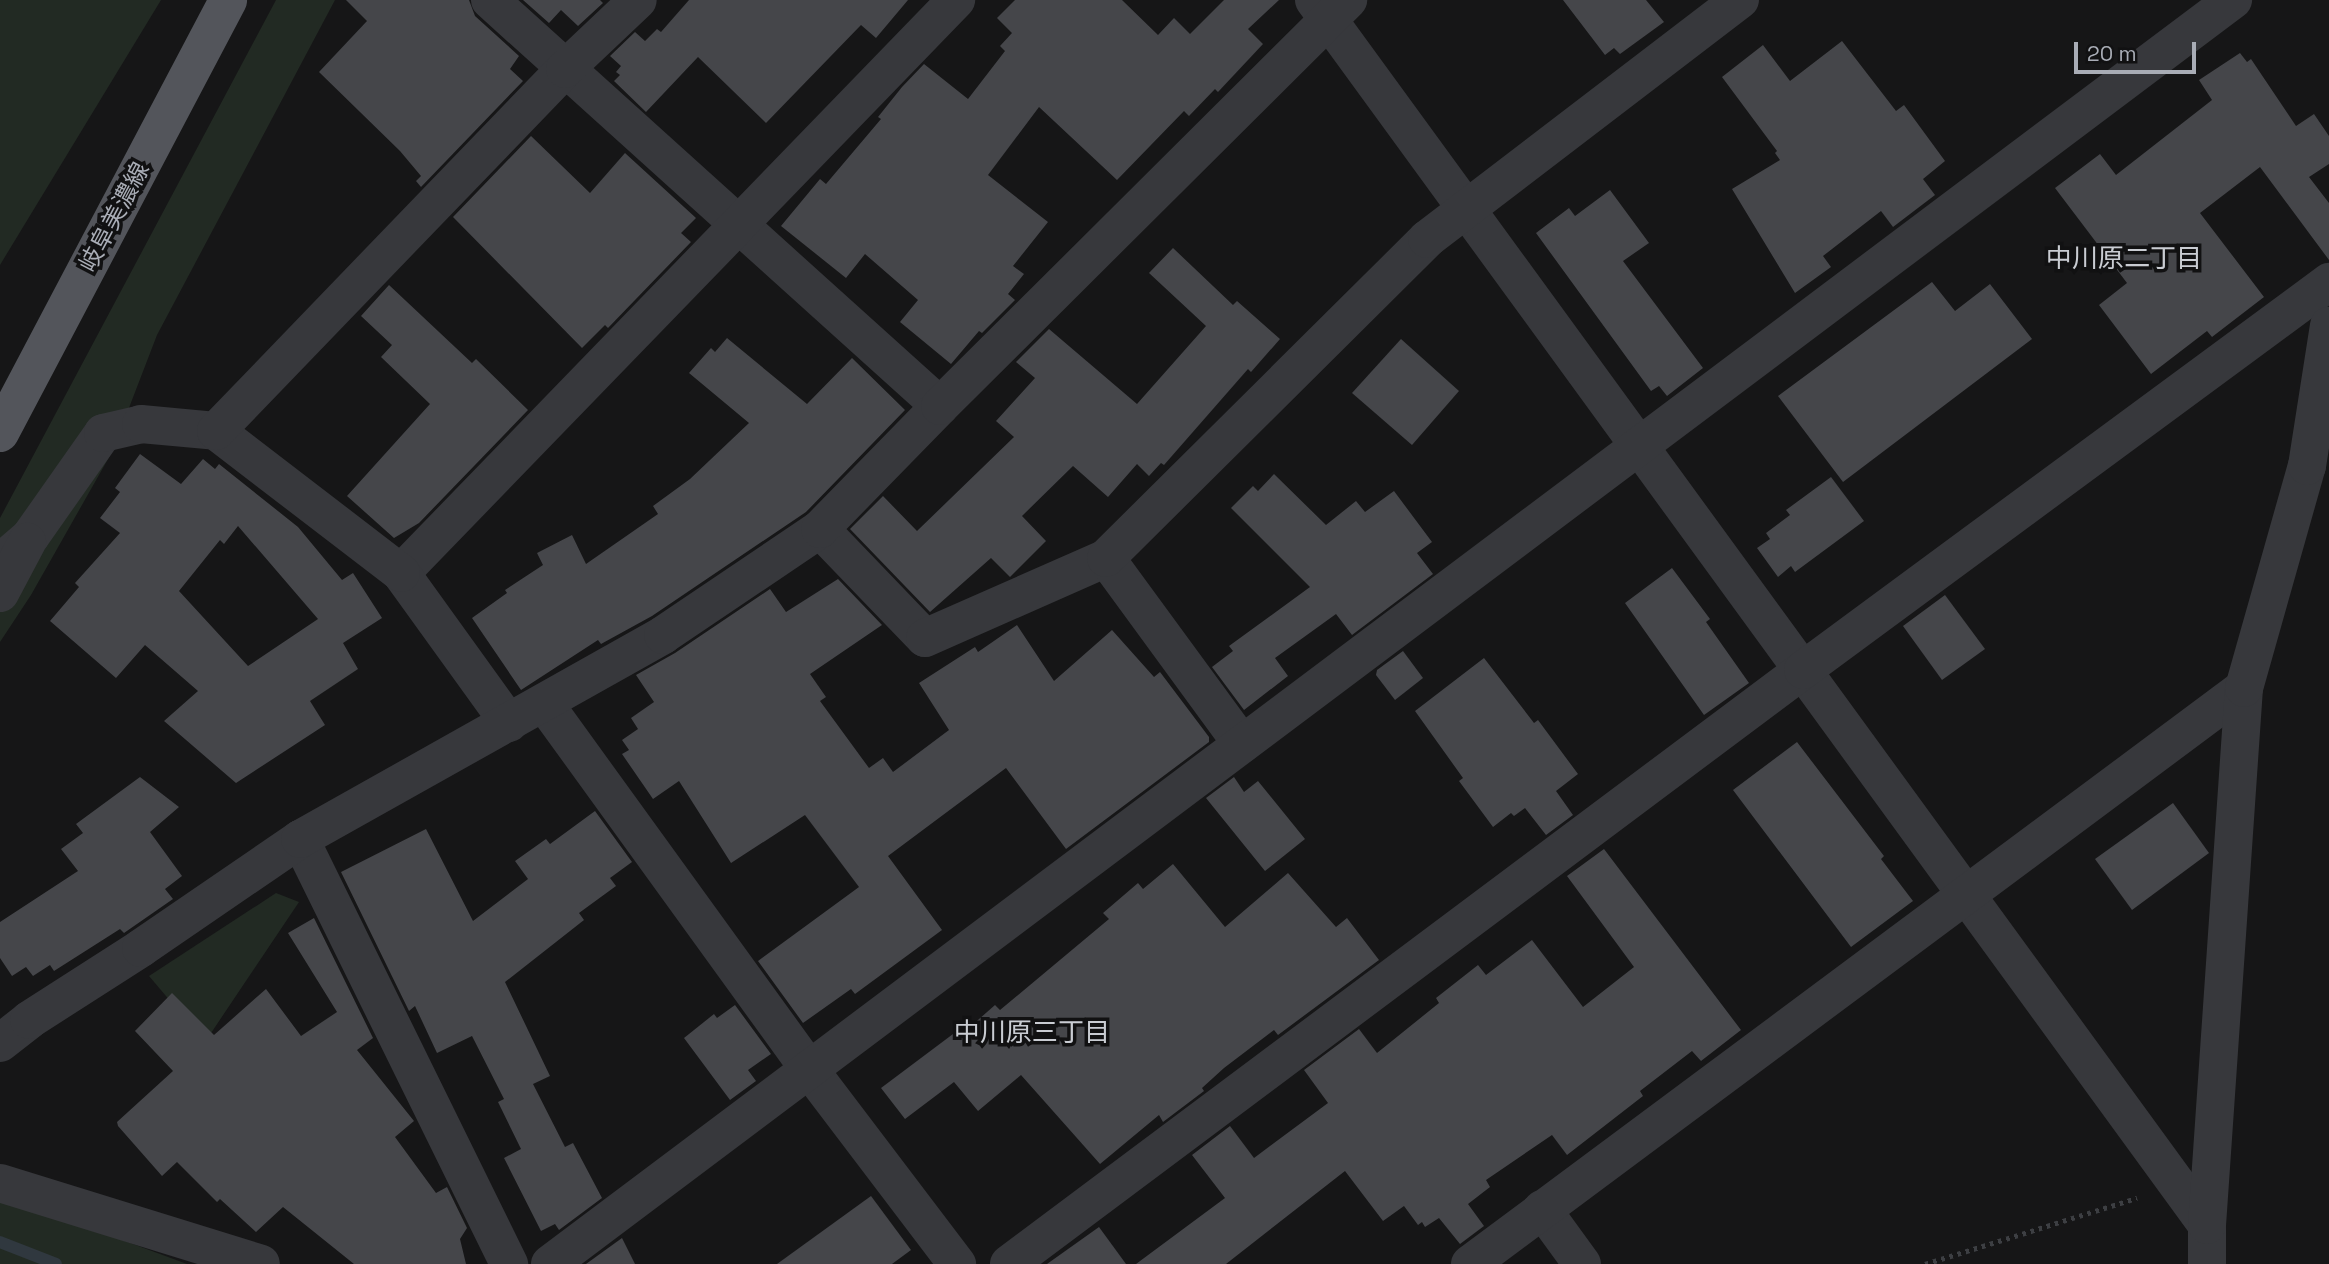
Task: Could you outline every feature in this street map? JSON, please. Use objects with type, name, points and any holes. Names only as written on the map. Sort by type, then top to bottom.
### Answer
[{"type":"main road","name":"岐阜美濃線","points":[[0,433],[228,0]]},
{"type":"street","points":[[490,0],[940,406]]},
{"type":"street","points":[[216,431],[565,69],[638,0]]},
{"type":"street","points":[[401,573],[956,0]]},
{"type":"street","points":[[820,529],[925,638],[1106,558],[1427,239],[1741,0]]},
{"type":"street","points":[[550,1264],[2233,0]]},
{"type":"street","points":[[0,1043],[29,1020],[142,948],[300,839],[663,635],[820,529],[1330,6],[1466,208],[2207,1225]]},
{"type":"street","points":[[1009,1264],[1803,670],[2329,282]]},
{"type":"street","points":[[2207,1264],[2207,1225],[2245,688],[2306,466],[2329,326]]},
{"type":"street","points":[[0,593],[30,537],[103,433],[141,424],[216,431],[401,573],[509,723]]},
{"type":"street","points":[[0,563],[30,537]]},
{"type":"street","points":[[1106,558],[1242,744]]},
{"type":"street","points":[[1470,1264],[2245,688]]},
{"type":"street","points":[[544,703],[809,1069],[957,1264]]},
{"type":"street","points":[[300,839],[509,1264]]},
{"type":"street","points":[[0,1183],[261,1264]]},
{"type":"street","points":[[1542,1209],[1582,1264]]},
{"type":"path","points":[[1925,1264],[2178,1185]]},
{"type":"shaded area","points":[[0,0],[161,0],[0,265]]},
{"type":"shaded area","points":[[276,0],[335,0],[157,335],[112,452],[31,595],[0,642],[0,518]]},
{"type":"shaded area","points":[[276,893],[299,902],[205,1042],[149,976]]},
{"type":"shaded area","points":[[0,1196],[87,1227],[187,1264],[0,1264]]},
{"type":"building","points":[[346,0],[469,0],[475,16],[519,56],[510,69],[523,81],[421,187],[416,181],[421,176],[400,151],[319,72],[367,21]]},
{"type":"building","points":[[523,0],[600,0],[603,3],[578,26],[561,10],[549,23]]},
{"type":"building","points":[[689,0],[908,0],[876,38],[861,25],[766,123],[698,57],[646,112],[614,81],[620,75],[616,72],[621,66],[610,56],[635,32],[645,41],[657,29],[661,32]]},
{"type":"building","points":[[1015,0],[1122,0],[1158,35],[1174,18],[1190,34],[1224,0],[1279,0],[1248,29],[1263,44],[1218,92],[1215,89],[1189,116],[1184,111],[1117,180],[1039,107],[988,175],[1048,222],[1013,266],[1024,274],[1008,294],[1015,300],[982,333],[979,331],[951,364],[900,322],[918,300],[865,254],[846,278],[781,226],[820,179],[826,184],[881,119],[878,117],[902,87],[924,64],[968,99],[1005,51],[1000,46],[1012,33],[997,18]]},
{"type":"building","points":[[1563,0],[1646,0],[1664,22],[1620,54],[1614,48],[1605,55]]},
{"type":"building","points":[[1842,41],[1896,111],[1904,105],[1945,161],[1923,179],[1935,195],[1893,227],[1881,211],[1823,256],[1831,267],[1795,293],[1732,189],[1780,160],[1775,153],[1777,151],[1722,77],[1763,45],[1790,81]]},
{"type":"building","points":[[2240,53],[2247,62],[2251,59],[2296,126],[2314,114],[2329,136],[2329,164],[2309,177],[2329,203],[2329,260],[2260,167],[2200,213],[2264,297],[2212,337],[2207,331],[2151,374],[2099,305],[2127,283],[2055,188],[2100,154],[2116,175],[2212,100],[2199,80]]},
{"type":"building","points":[[531,136],[590,193],[625,153],[696,218],[681,233],[691,242],[608,328],[605,325],[582,348],[453,217]]},
{"type":"building","points":[[1610,190],[1649,243],[1623,261],[1703,368],[1667,396],[1659,386],[1651,391],[1536,233],[1569,208],[1575,216]]},
{"type":"building","points":[[1173,248],[1233,305],[1237,301],[1280,339],[1251,372],[1248,369],[1164,465],[1161,463],[1149,476],[1137,464],[1108,497],[1073,466],[1022,516],[1046,541],[1010,577],[991,558],[930,612],[850,529],[883,496],[917,531],[1014,437],[996,421],[1035,378],[1016,362],[1049,329],[1137,404],[1206,326],[1149,273]]},
{"type":"building","points":[[1932,282],[1955,311],[1990,284],[2032,339],[1843,482],[1778,396]]},
{"type":"building","points":[[389,285],[472,363],[476,359],[528,410],[419,523],[394,538],[347,496],[430,404],[381,357],[392,345],[361,316]]},
{"type":"building","points":[[727,338],[807,404],[852,358],[905,410],[806,512],[652,616],[601,644],[598,640],[521,690],[472,618],[507,593],[505,590],[543,565],[537,553],[572,535],[586,564],[658,514],[653,506],[690,479],[749,423],[689,373],[711,348],[715,352]]},
{"type":"building","points":[[1401,339],[1459,391],[1412,445],[1352,393]]},
{"type":"building","points":[[140,454],[181,484],[203,459],[215,469],[219,464],[298,527],[342,580],[353,573],[382,618],[343,643],[358,669],[310,701],[325,725],[236,783],[164,721],[198,691],[145,645],[116,678],[50,621],[79,587],[75,583],[120,533],[100,518],[120,492],[115,488]],"holes":[[[238,526],[318,619],[248,666],[179,591],[220,540],[224,544]]]},
{"type":"building","points":[[1274,474],[1326,525],[1356,501],[1365,512],[1394,491],[1432,542],[1417,553],[1433,574],[1352,635],[1336,614],[1275,658],[1288,676],[1244,710],[1212,667],[1233,651],[1229,646],[1310,587],[1231,508],[1253,486],[1258,491]]},
{"type":"building","points":[[1831,477],[1864,521],[1795,572],[1791,566],[1778,577],[1757,548],[1770,539],[1766,533],[1790,515],[1786,510]]},
{"type":"building","points":[[1672,568],[1710,619],[1706,622],[1749,683],[1704,715],[1625,603]]},
{"type":"building","points":[[838,579],[882,625],[810,674],[826,697],[820,701],[869,768],[883,758],[893,772],[949,730],[919,683],[975,647],[978,652],[1017,625],[1054,681],[1112,630],[1154,677],[1160,672],[1209,737],[1209,742],[1066,849],[1006,768],[888,856],[942,930],[855,994],[851,989],[803,1023],[758,961],[859,887],[805,815],[731,863],[679,781],[653,799],[622,754],[629,750],[622,740],[638,729],[631,718],[654,702],[636,675],[675,653],[770,589],[786,612]]},
{"type":"building","points":[[1945,595],[1985,649],[1942,680],[1903,626]]},
{"type":"building","points":[[1403,651],[1423,678],[1395,700],[1376,675],[1377,670]]},
{"type":"building","points":[[1484,658],[1534,723],[1538,720],[1578,774],[1556,791],[1573,815],[1546,835],[1525,808],[1514,816],[1511,813],[1493,827],[1459,781],[1463,778],[1415,711]]},
{"type":"building","points":[[1797,742],[1884,856],[1881,859],[1913,901],[1851,947],[1733,790]]},
{"type":"building","points":[[140,777],[179,807],[150,832],[182,876],[165,889],[173,899],[124,933],[120,929],[54,971],[50,965],[33,976],[26,967],[12,976],[0,958],[0,922],[78,871],[61,849],[83,833],[76,824]]},
{"type":"building","points":[[1234,777],[1244,792],[1258,781],[1305,839],[1265,871],[1206,798]]},
{"type":"building","points":[[2173,803],[2209,853],[2132,910],[2095,859]]},
{"type":"building","points":[[595,811],[632,862],[610,878],[616,886],[579,913],[584,920],[505,982],[550,1076],[533,1084],[565,1147],[573,1143],[602,1198],[559,1230],[555,1224],[541,1231],[504,1158],[521,1149],[498,1102],[504,1099],[472,1036],[437,1053],[415,1006],[409,1011],[341,872],[426,829],[473,921],[528,879],[515,861],[546,839],[550,844]]},
{"type":"building","points":[[1604,849],[1741,1030],[1701,1061],[1692,1051],[1640,1091],[1643,1096],[1567,1155],[1552,1135],[1486,1180],[1490,1187],[1468,1204],[1484,1226],[1460,1244],[1439,1218],[1425,1227],[1422,1222],[1418,1225],[1404,1206],[1383,1221],[1345,1171],[1226,1264],[1136,1264],[1225,1198],[1192,1155],[1230,1126],[1254,1158],[1328,1103],[1304,1070],[1359,1029],[1377,1053],[1439,1003],[1436,998],[1478,965],[1486,975],[1532,940],[1583,1007],[1634,967],[1567,876]]},
{"type":"building","points":[[1173,864],[1225,927],[1288,873],[1336,927],[1347,918],[1379,960],[1278,1035],[1274,1030],[1224,1068],[1202,1088],[1204,1091],[1163,1122],[1159,1115],[1100,1164],[1021,1075],[978,1111],[954,1082],[905,1119],[881,1088],[965,1025],[970,1027],[995,1005],[1000,1010],[1109,919],[1103,913],[1138,883],[1143,889]]},
{"type":"building","points":[[314,918],[373,1038],[357,1050],[414,1121],[395,1137],[436,1193],[447,1187],[467,1228],[460,1239],[466,1264],[354,1264],[283,1207],[256,1232],[220,1199],[217,1202],[177,1162],[162,1176],[118,1126],[117,1122],[173,1071],[135,1031],[172,993],[214,1035],[266,989],[301,1036],[337,1012],[288,933]]},
{"type":"building","points":[[735,1005],[771,1054],[748,1070],[756,1081],[730,1100],[684,1038],[714,1014],[717,1018]]},
{"type":"building","points":[[871,1196],[911,1250],[892,1264],[777,1264]]},
{"type":"building","points":[[1099,1227],[1126,1264],[1047,1264]]},
{"type":"building","points":[[622,1238],[635,1264],[586,1264]]},
{"type":"waterway","points":[[0,1242],[56,1264]]},
{"type":"district","name":"中川原二丁目","points":[[2124,259]]},
{"type":"district","name":"中川原三丁目","points":[[1032,1033]]}]
